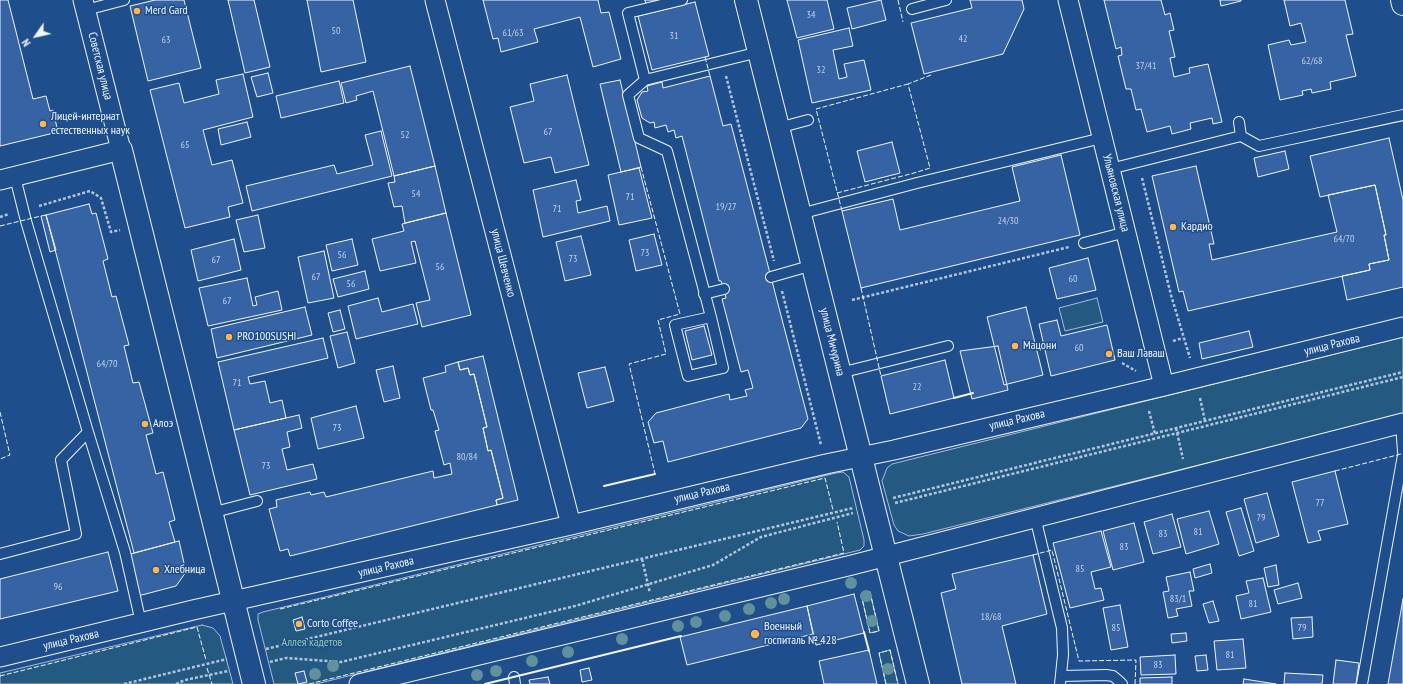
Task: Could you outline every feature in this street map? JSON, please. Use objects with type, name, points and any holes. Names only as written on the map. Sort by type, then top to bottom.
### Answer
[{"type":"street","name":"улица Шевченко","points":[[435,0],[571,525]]},
{"type":"street","name":"улица Мичурина","points":[[746,0],[918,684]]},
{"type":"street","name":"Ульяновская улица","points":[[1068,0],[1164,386]]},
{"type":"street","points":[[1402,0],[1403,4]]},
{"type":"street","name":"Советская улица","points":[[84,5],[141,226],[254,684]]},
{"type":"street","points":[[8,178],[121,150]]},
{"type":"street","name":"улица Рахова","points":[[0,657],[193,610],[571,525],[861,456],[894,450],[1164,386],[1403,327]]},
{"type":"street","points":[[359,684],[886,556],[1402,423]]},
{"type":"lane","points":[[84,5],[124,0]]},
{"type":"lane","points":[[645,80],[628,12],[642,5],[682,0]]},
{"type":"lane","points":[[912,9],[946,0]]},
{"type":"lane","points":[[710,316],[675,325],[688,376],[723,368],[710,316],[667,151],[639,138],[628,95],[645,80],[759,52]]},
{"type":"lane","points":[[1110,169],[1241,136],[1259,146],[1403,114]]},
{"type":"lane","points":[[778,128],[808,120]]},
{"type":"lane","points":[[1239,122],[1241,136]]},
{"type":"lane","points":[[800,214],[917,183],[1102,138]]},
{"type":"lane","points":[[8,178],[23,211],[125,552],[141,623]]},
{"type":"lane","points":[[1084,243],[1126,232]]},
{"type":"lane","points":[[771,277],[813,265]]},
{"type":"lane","points":[[704,294],[724,289]]},
{"type":"lane","points":[[840,373],[948,346]]},
{"type":"lane","points":[[1402,423],[1403,452]]},
{"type":"lane","points":[[0,554],[76,534],[61,460],[88,432]]},
{"type":"lane","points":[[1362,684],[1403,455]]},
{"type":"lane","points":[[212,513],[257,501]]},
{"type":"lane","points":[[1035,517],[1062,628],[1064,650],[1061,680],[1106,675],[1112,676],[1119,680],[1122,684]]},
{"type":"path","points":[[1138,162],[1171,295],[1196,378],[1205,421]]},
{"type":"path","points":[[0,217],[90,190],[101,198],[111,232],[141,226]]},
{"type":"path","points":[[852,300],[1084,243]]},
{"type":"path","points":[[124,684],[249,662],[286,658],[341,662],[575,606],[713,565],[761,537],[872,505],[1403,372]]},
{"type":"path","points":[[176,684],[185,680],[249,662],[642,559],[1403,377]]},
{"type":"path","points":[[642,559],[652,600]]},
{"type":"green space","points":[[1097,298],[1103,322],[1065,331],[1059,308]]},
{"type":"green space","points":[[1403,337],[1403,414],[923,534],[909,536],[898,531],[894,525],[882,481],[887,468],[892,464]]},
{"type":"green space","name":"Аллея кадетов","points":[[843,472],[849,477],[864,540],[864,546],[860,550],[316,684],[274,684],[258,620],[258,614],[263,612]]},
{"type":"green space","points":[[870,592],[879,631],[870,633],[861,594]]},
{"type":"green space","points":[[202,625],[213,628],[220,636],[233,684],[0,684],[0,673]]},
{"type":"green space","points":[[890,650],[898,684],[886,684],[879,653]]},
{"type":"building","points":[[0,0],[8,0],[33,99],[46,96],[50,111],[53,110],[58,132],[0,146]]},
{"type":"building","points":[[155,0],[184,0],[201,68],[148,81],[130,6]]},
{"type":"building","points":[[228,0],[254,0],[270,67],[245,73]]},
{"type":"building","points":[[307,0],[353,0],[366,62],[321,72]]},
{"type":"building","points":[[483,0],[598,0],[601,13],[609,12],[621,59],[593,67],[580,17],[534,29],[538,42],[501,52],[498,38],[493,39]]},
{"type":"building","points":[[645,0],[666,0],[646,5]]},
{"type":"building","points":[[787,0],[827,0],[834,29],[797,38]]},
{"type":"building","points":[[881,0],[886,20],[852,29],[847,8]]},
{"type":"building","points":[[970,0],[1022,0],[1024,9],[1003,54],[924,74],[911,23],[972,8]]},
{"type":"building","points":[[1104,0],[1161,0],[1165,15],[1170,13],[1174,30],[1169,31],[1175,57],[1170,58],[1174,77],[1190,73],[1189,68],[1208,64],[1222,122],[1213,124],[1212,118],[1190,123],[1191,129],[1172,134],[1170,126],[1147,132],[1141,109],[1136,110],[1131,89],[1126,89],[1118,56],[1122,55],[1121,47],[1116,49]]},
{"type":"building","points":[[1220,0],[1241,0],[1241,1],[1221,6]]},
{"type":"building","points":[[1284,0],[1345,0],[1353,34],[1346,35],[1356,76],[1330,82],[1331,89],[1312,93],[1311,89],[1302,91],[1303,95],[1280,100],[1268,45],[1289,40],[1291,45],[1306,42],[1301,23],[1290,26]]},
{"type":"building","points":[[695,2],[709,56],[652,70],[638,16]]},
{"type":"building","points":[[849,28],[853,46],[833,50],[839,79],[847,77],[844,64],[864,60],[871,90],[812,103],[798,40]]},
{"type":"building","points":[[410,66],[435,166],[394,176],[373,91],[356,96],[357,100],[346,103],[341,83]]},
{"type":"building","points":[[268,73],[273,93],[257,97],[251,77]]},
{"type":"building","points":[[243,74],[253,117],[203,130],[212,165],[232,160],[243,203],[228,207],[230,217],[185,228],[150,90],[179,83],[184,103],[219,94],[216,80]]},
{"type":"building","points":[[567,75],[589,165],[555,173],[551,157],[524,163],[510,107],[534,101],[530,84]]},
{"type":"building","points":[[710,76],[723,126],[731,124],[808,419],[801,428],[668,462],[663,441],[654,443],[648,422],[656,413],[729,394],[730,400],[747,396],[745,390],[753,388],[748,370],[741,372],[722,299],[726,298],[724,289],[721,281],[719,281],[682,136],[676,138],[674,130],[668,132],[666,125],[655,128],[654,122],[650,123],[642,118],[637,100],[642,92],[648,91],[647,86],[662,82],[663,88]]},
{"type":"building","points":[[620,80],[641,167],[621,172],[600,84]]},
{"type":"building","points":[[339,81],[344,103],[281,118],[276,96]]},
{"type":"building","points":[[247,122],[251,137],[221,145],[218,129]]},
{"type":"building","points":[[381,131],[392,176],[252,211],[246,186],[334,165],[337,174],[373,165],[365,135]]},
{"type":"building","points":[[1389,138],[1403,200],[1403,287],[1347,300],[1342,276],[1370,270],[1369,264],[1389,260],[1384,235],[1386,235],[1375,185],[1320,197],[1310,156]]},
{"type":"building","points":[[892,142],[900,173],[865,182],[857,151]]},
{"type":"building","points":[[1285,151],[1289,169],[1258,177],[1254,158]]},
{"type":"building","points":[[1061,155],[1080,235],[861,288],[842,211],[893,199],[900,230],[1020,201],[1012,167]]},
{"type":"building","points":[[435,166],[446,213],[405,223],[402,206],[394,207],[388,183],[395,182],[394,176]]},
{"type":"building","points":[[1196,166],[1214,244],[1209,244],[1212,260],[1337,232],[1328,195],[1375,185],[1386,235],[1384,235],[1389,260],[1369,264],[1370,270],[1188,311],[1183,291],[1179,292],[1152,176]]},
{"type":"building","points":[[639,168],[652,218],[619,225],[608,175]]},
{"type":"building","points":[[576,180],[581,200],[576,201],[578,213],[607,206],[610,221],[543,237],[533,190]]},
{"type":"building","points":[[89,204],[92,214],[96,213],[108,259],[103,261],[112,297],[116,296],[129,345],[124,346],[133,383],[139,382],[153,433],[146,435],[156,474],[163,472],[175,520],[169,522],[175,542],[134,553],[46,215]]},
{"type":"building","points":[[446,213],[471,315],[422,327],[416,303],[430,300],[415,241],[411,242],[416,263],[380,271],[372,239],[404,231],[402,224]]},
{"type":"building","points":[[46,215],[56,250],[50,252],[41,216]]},
{"type":"building","points":[[258,215],[265,248],[244,252],[236,220]]},
{"type":"building","points":[[654,234],[662,265],[636,271],[629,240]]},
{"type":"building","points":[[581,236],[591,275],[565,281],[556,242]]},
{"type":"building","points":[[234,239],[241,270],[198,281],[191,250]]},
{"type":"building","points":[[352,239],[358,265],[332,271],[326,245]]},
{"type":"building","points":[[324,251],[334,298],[308,303],[298,257]]},
{"type":"building","points":[[1088,258],[1096,290],[1057,299],[1049,268]]},
{"type":"building","points":[[365,271],[369,289],[338,297],[333,279]]},
{"type":"building","points":[[247,278],[253,306],[257,305],[255,297],[278,291],[282,310],[208,326],[199,288]]},
{"type":"building","points":[[378,298],[382,312],[413,304],[418,324],[356,339],[348,306]]},
{"type":"building","points":[[305,307],[312,335],[217,358],[211,329]]},
{"type":"building","name":"Мацони","points":[[1026,307],[1043,375],[1004,385],[987,317]]},
{"type":"building","points":[[340,310],[345,329],[333,332],[328,313]]},
{"type":"building","points":[[1057,320],[1061,336],[1107,325],[1115,360],[1051,376],[1039,324]]},
{"type":"building","points":[[704,326],[712,355],[692,360],[685,331]]},
{"type":"building","points":[[1249,331],[1253,347],[1202,359],[1199,343]]},
{"type":"building","points":[[347,332],[355,363],[338,368],[330,336]]},
{"type":"building","points":[[323,338],[328,358],[248,377],[250,384],[265,381],[270,403],[282,400],[286,418],[234,430],[218,362]]},
{"type":"building","points":[[998,346],[1008,390],[972,399],[960,351]]},
{"type":"building","points":[[483,356],[518,500],[497,505],[496,500],[503,498],[491,450],[488,451],[483,428],[487,427],[474,374],[470,375],[468,368],[460,370],[458,362]]},
{"type":"building","points":[[945,360],[954,398],[890,414],[881,376]]},
{"type":"building","points":[[458,362],[460,370],[468,368],[470,375],[474,374],[487,427],[483,428],[488,451],[491,450],[503,498],[496,500],[497,505],[290,556],[288,549],[280,551],[269,509],[277,507],[276,500],[310,492],[311,495],[324,492],[326,497],[433,471],[434,478],[452,474],[450,463],[444,465],[435,431],[439,430],[433,410],[431,410],[423,378],[446,372],[445,366]]},
{"type":"building","points":[[393,366],[400,398],[384,402],[376,370]]},
{"type":"building","points":[[605,367],[614,401],[587,408],[578,373]]},
{"type":"building","points":[[356,406],[364,438],[318,449],[311,418]]},
{"type":"building","points":[[299,415],[302,428],[287,432],[290,447],[282,449],[287,470],[313,464],[317,479],[250,495],[234,430]]},
{"type":"building","points":[[1335,471],[1348,524],[1318,531],[1321,540],[1308,543],[1292,482]]},
{"type":"building","points":[[1267,493],[1279,536],[1256,543],[1244,499]]},
{"type":"building","points":[[1241,508],[1254,551],[1239,556],[1226,512]]},
{"type":"building","points":[[1209,511],[1219,544],[1186,554],[1177,519]]},
{"type":"building","points":[[1172,514],[1181,547],[1153,554],[1144,522]]},
{"type":"building","points":[[1134,523],[1144,562],[1113,570],[1103,531]]},
{"type":"building","points":[[1101,531],[1111,567],[1091,572],[1095,589],[1101,588],[1104,600],[1070,608],[1053,543]]},
{"type":"building","points":[[179,541],[186,572],[176,586],[138,596],[127,555]]},
{"type":"building","points":[[108,552],[118,591],[0,619],[0,579]]},
{"type":"building","points":[[1033,555],[1047,614],[1002,626],[1016,684],[962,684],[941,593],[956,589],[952,574]]},
{"type":"building","points":[[1210,564],[1212,573],[1195,578],[1193,569]]},
{"type":"building","points":[[1276,565],[1279,585],[1268,587],[1264,568]]},
{"type":"building","points":[[1190,572],[1194,591],[1189,591],[1192,606],[1176,609],[1178,616],[1168,618],[1163,592],[1169,591],[1166,577]]},
{"type":"building","points":[[1263,578],[1271,612],[1241,619],[1236,596],[1249,593],[1246,581]]},
{"type":"building","points":[[1298,583],[1302,598],[1278,604],[1274,590]]},
{"type":"building","points":[[854,594],[864,633],[816,645],[807,606]]},
{"type":"building","points":[[1403,599],[1403,684],[1388,684]]},
{"type":"building","points":[[1213,601],[1219,621],[1209,623],[1203,604]]},
{"type":"building","points":[[1120,605],[1128,647],[1111,650],[1103,608]]},
{"type":"building","points":[[807,606],[813,634],[687,665],[680,637]]},
{"type":"building","name":"Corto Coffee","points":[[302,617],[305,629],[296,631],[293,620]]},
{"type":"building","points":[[1312,617],[1313,637],[1293,639],[1291,618]]},
{"type":"building","points":[[1186,633],[1187,641],[1172,643],[1171,634]]},
{"type":"building","points":[[1243,639],[1246,668],[1217,670],[1214,641]]},
{"type":"building","points":[[869,650],[877,684],[824,684],[819,661]]},
{"type":"building","points":[[1175,655],[1176,674],[1141,675],[1140,657]]},
{"type":"building","points":[[1206,655],[1208,670],[1197,671],[1195,656]]},
{"type":"building","points":[[1336,660],[1359,663],[1356,684],[1333,684]]},
{"type":"building","points":[[589,668],[592,680],[582,682],[580,670]]},
{"type":"building","points":[[304,671],[307,682],[298,684],[295,673]]},
{"type":"building","points":[[1285,673],[1323,675],[1322,684],[1284,684]]},
{"type":"building","points":[[548,677],[550,684],[530,684],[529,680]]},
{"type":"building","points":[[1172,677],[1172,684],[1140,684],[1140,678]]},
{"type":"building","points":[[1244,679],[1276,684],[1243,684]]},
{"type":"fence","points":[[898,0],[903,22]]},
{"type":"fence","points":[[705,57],[710,76]]},
{"type":"fence","points":[[837,193],[930,168],[908,84],[931,75]]},
{"type":"fence","points":[[842,211],[816,109],[908,84]]},
{"type":"fence","points":[[641,167],[680,314],[658,320],[666,354],[629,364],[655,474]]},
{"type":"fence","points":[[0,226],[41,216]]},
{"type":"fence","points":[[861,288],[881,376]]},
{"type":"fence","points":[[0,412],[10,455],[0,459]]},
{"type":"fence","points":[[1335,471],[1401,454]]},
{"type":"fence","points":[[280,609],[825,478],[833,510]]},
{"type":"fence","points":[[309,684],[844,553],[837,522]]},
{"type":"fence","points":[[1033,555],[1052,550],[1079,661],[1136,660],[1135,684]]},
{"type":"fence","points":[[870,592],[879,631],[870,633],[861,594],[870,592]]},
{"type":"fence","points":[[0,676],[197,627],[206,660]]},
{"type":"fence","points":[[886,684],[879,653],[890,650],[898,684]]},
{"type":"fence","points":[[207,668],[212,684]]},
{"type":"wall","points":[[954,398],[973,393]]},
{"type":"wall","points":[[604,486],[655,474]]},
{"type":"wall","points":[[864,632],[869,651]]},
{"type":"wall","points":[[485,684],[681,636]]},
{"type":"place","name":"Merd Gard","points":[[137,11]]},
{"type":"place","name":"Лицей-интернат естественных наук","points":[[43,124]]},
{"type":"place","name":"Кардио","points":[[1173,227]]},
{"type":"place","name":"PRO100SUSHI","points":[[229,337]]},
{"type":"place","name":"Мацони","points":[[1015,346]]},
{"type":"place","name":"Ваш Лаваш","points":[[1109,354]]},
{"type":"place","name":"Алоэ","points":[[145,424]]},
{"type":"place","name":"Хлебница","points":[[156,570]]},
{"type":"place","name":"Corto Coffee","points":[[299,624]]},
{"type":"place","name":"Военный госпиталь № 428","points":[[755,634]]}]
